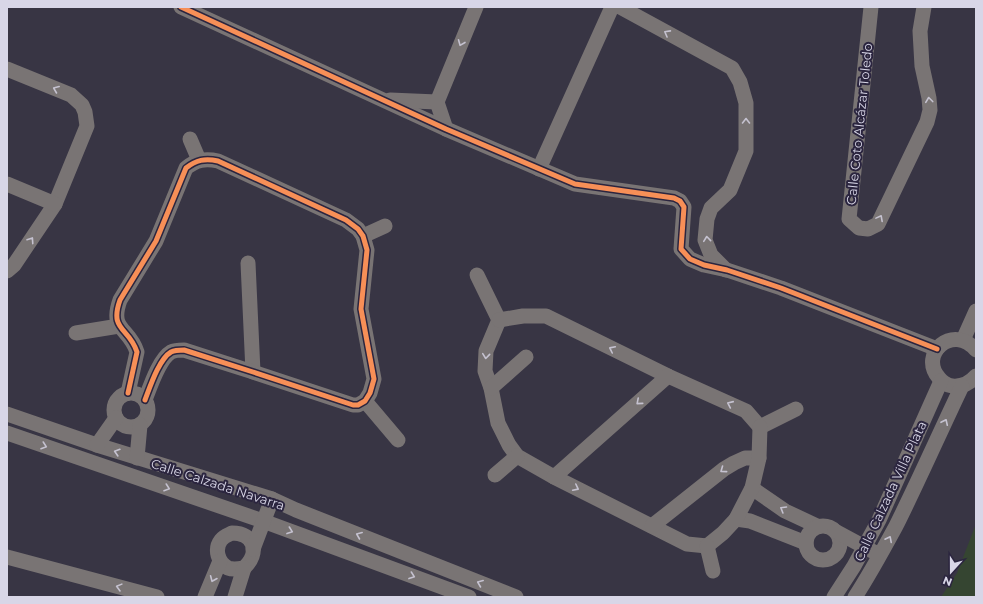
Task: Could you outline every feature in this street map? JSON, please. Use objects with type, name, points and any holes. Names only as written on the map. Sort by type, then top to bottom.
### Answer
[{"type":"street","points":[[181,7],[446,129],[575,184],[674,198],[680,201],[684,207],[681,249],[690,259],[704,265],[727,270],[782,288],[936,350]]},
{"type":"street","points":[[446,129],[437,102],[476,7]]},
{"type":"street","points":[[539,169],[612,7]]},
{"type":"street","points":[[620,7],[732,68],[740,82],[746,103],[746,151],[730,190],[711,208],[707,219],[705,240],[711,255],[727,270]]},
{"type":"street","name":"Calle Coto Alcázar Toledo","points":[[871,7],[849,219],[859,228],[868,229],[878,224],[927,122],[930,110],[922,66],[920,31],[924,7]]},
{"type":"street","points":[[7,69],[71,95],[82,105],[85,112],[87,126],[55,204],[14,265],[7,270]]},
{"type":"street","points":[[383,100],[437,102]]},
{"type":"street","points":[[190,139],[199,160]]},
{"type":"street","points":[[128,393],[138,352],[135,345],[119,326],[116,320],[116,311],[120,300],[156,241],[186,168],[192,163],[199,160],[218,160],[332,213],[346,220],[358,229],[363,236],[366,250],[361,309],[374,379],[370,393],[365,400],[358,405],[353,405],[184,350],[173,351],[166,356],[160,364],[145,400]]},
{"type":"street","points":[[7,184],[55,204]]},
{"type":"street","points":[[363,236],[385,226]]},
{"type":"street","points":[[248,263],[253,372]]},
{"type":"street","points":[[477,275],[499,320],[486,351],[485,371],[492,388],[498,423],[509,445],[517,456],[554,477],[687,544],[707,546],[723,533],[736,519],[752,488],[759,458],[760,427],[746,411],[668,376],[546,316],[523,316],[499,320]]},
{"type":"street","points":[[963,340],[976,311]]},
{"type":"street","points":[[76,333],[119,326]]},
{"type":"street","points":[[976,350],[963,340],[955,339],[949,340],[942,344],[936,350],[933,357],[933,367],[936,375],[941,381],[948,385],[962,386],[976,376]]},
{"type":"street","points":[[492,388],[526,357]]},
{"type":"street","points":[[554,477],[668,376]]},
{"type":"street","name":"Calle Calzada Villa Plata","points":[[834,597],[850,573],[879,520],[941,381]]},
{"type":"street","name":"Calle Calzada Villa Plata","points":[[855,597],[866,581],[910,497],[962,386]]},
{"type":"street","points":[[128,393],[141,396],[145,400],[148,405],[147,416],[140,425],[129,427],[119,422],[116,418],[114,412],[117,402],[128,393]]},
{"type":"street","points":[[365,400],[398,440]]},
{"type":"street","points":[[760,427],[796,408]]},
{"type":"street","name":"Calle Calzada Navarra","points":[[7,414],[137,458],[272,499],[296,510],[516,597]]},
{"type":"street","points":[[97,445],[116,418]]},
{"type":"street","points":[[137,458],[140,425]]},
{"type":"street","name":"Calle Calzada Navarra","points":[[7,433],[234,510],[469,597]]},
{"type":"street","points":[[495,475],[517,456]]},
{"type":"street","points":[[652,526],[724,469],[745,458],[759,458]]},
{"type":"street","points":[[752,488],[784,511],[817,526],[826,526],[831,528],[880,555]]},
{"type":"street","points":[[225,536],[242,490]]},
{"type":"street","points":[[234,597],[244,568],[251,560],[253,555],[263,521],[272,499]]},
{"type":"street","points":[[736,519],[750,521],[806,543]]},
{"type":"street","points":[[817,526],[808,534],[806,546],[808,552],[817,559],[823,560],[829,558],[834,556],[838,551],[840,540],[835,531]]},
{"type":"street","points":[[244,568],[228,568],[220,561],[217,554],[217,547],[220,541],[225,536],[232,533],[239,533],[249,539],[254,549]]},
{"type":"street","points":[[707,546],[712,571]]},
{"type":"street","points":[[7,558],[157,597]]},
{"type":"street","points":[[829,558],[850,573],[866,581]]},
{"type":"street","points":[[205,597],[220,561]]},
{"type":"green space","points":[[976,524],[976,597],[941,597],[957,573]]},
{"type":"cycle path","points":[[181,7],[446,129],[575,184],[674,198],[680,201],[684,207],[681,249],[690,259],[704,265],[727,270],[781,288],[937,349]]},
{"type":"cycle path","points":[[128,393],[137,352],[134,344],[118,323],[117,310],[120,300],[156,241],[186,168],[190,165],[201,160],[218,161],[346,220],[358,229],[363,236],[367,250],[361,309],[374,379],[370,393],[365,401],[358,405],[353,405],[184,350],[176,350],[171,352],[163,361],[155,374],[145,400]]}]
